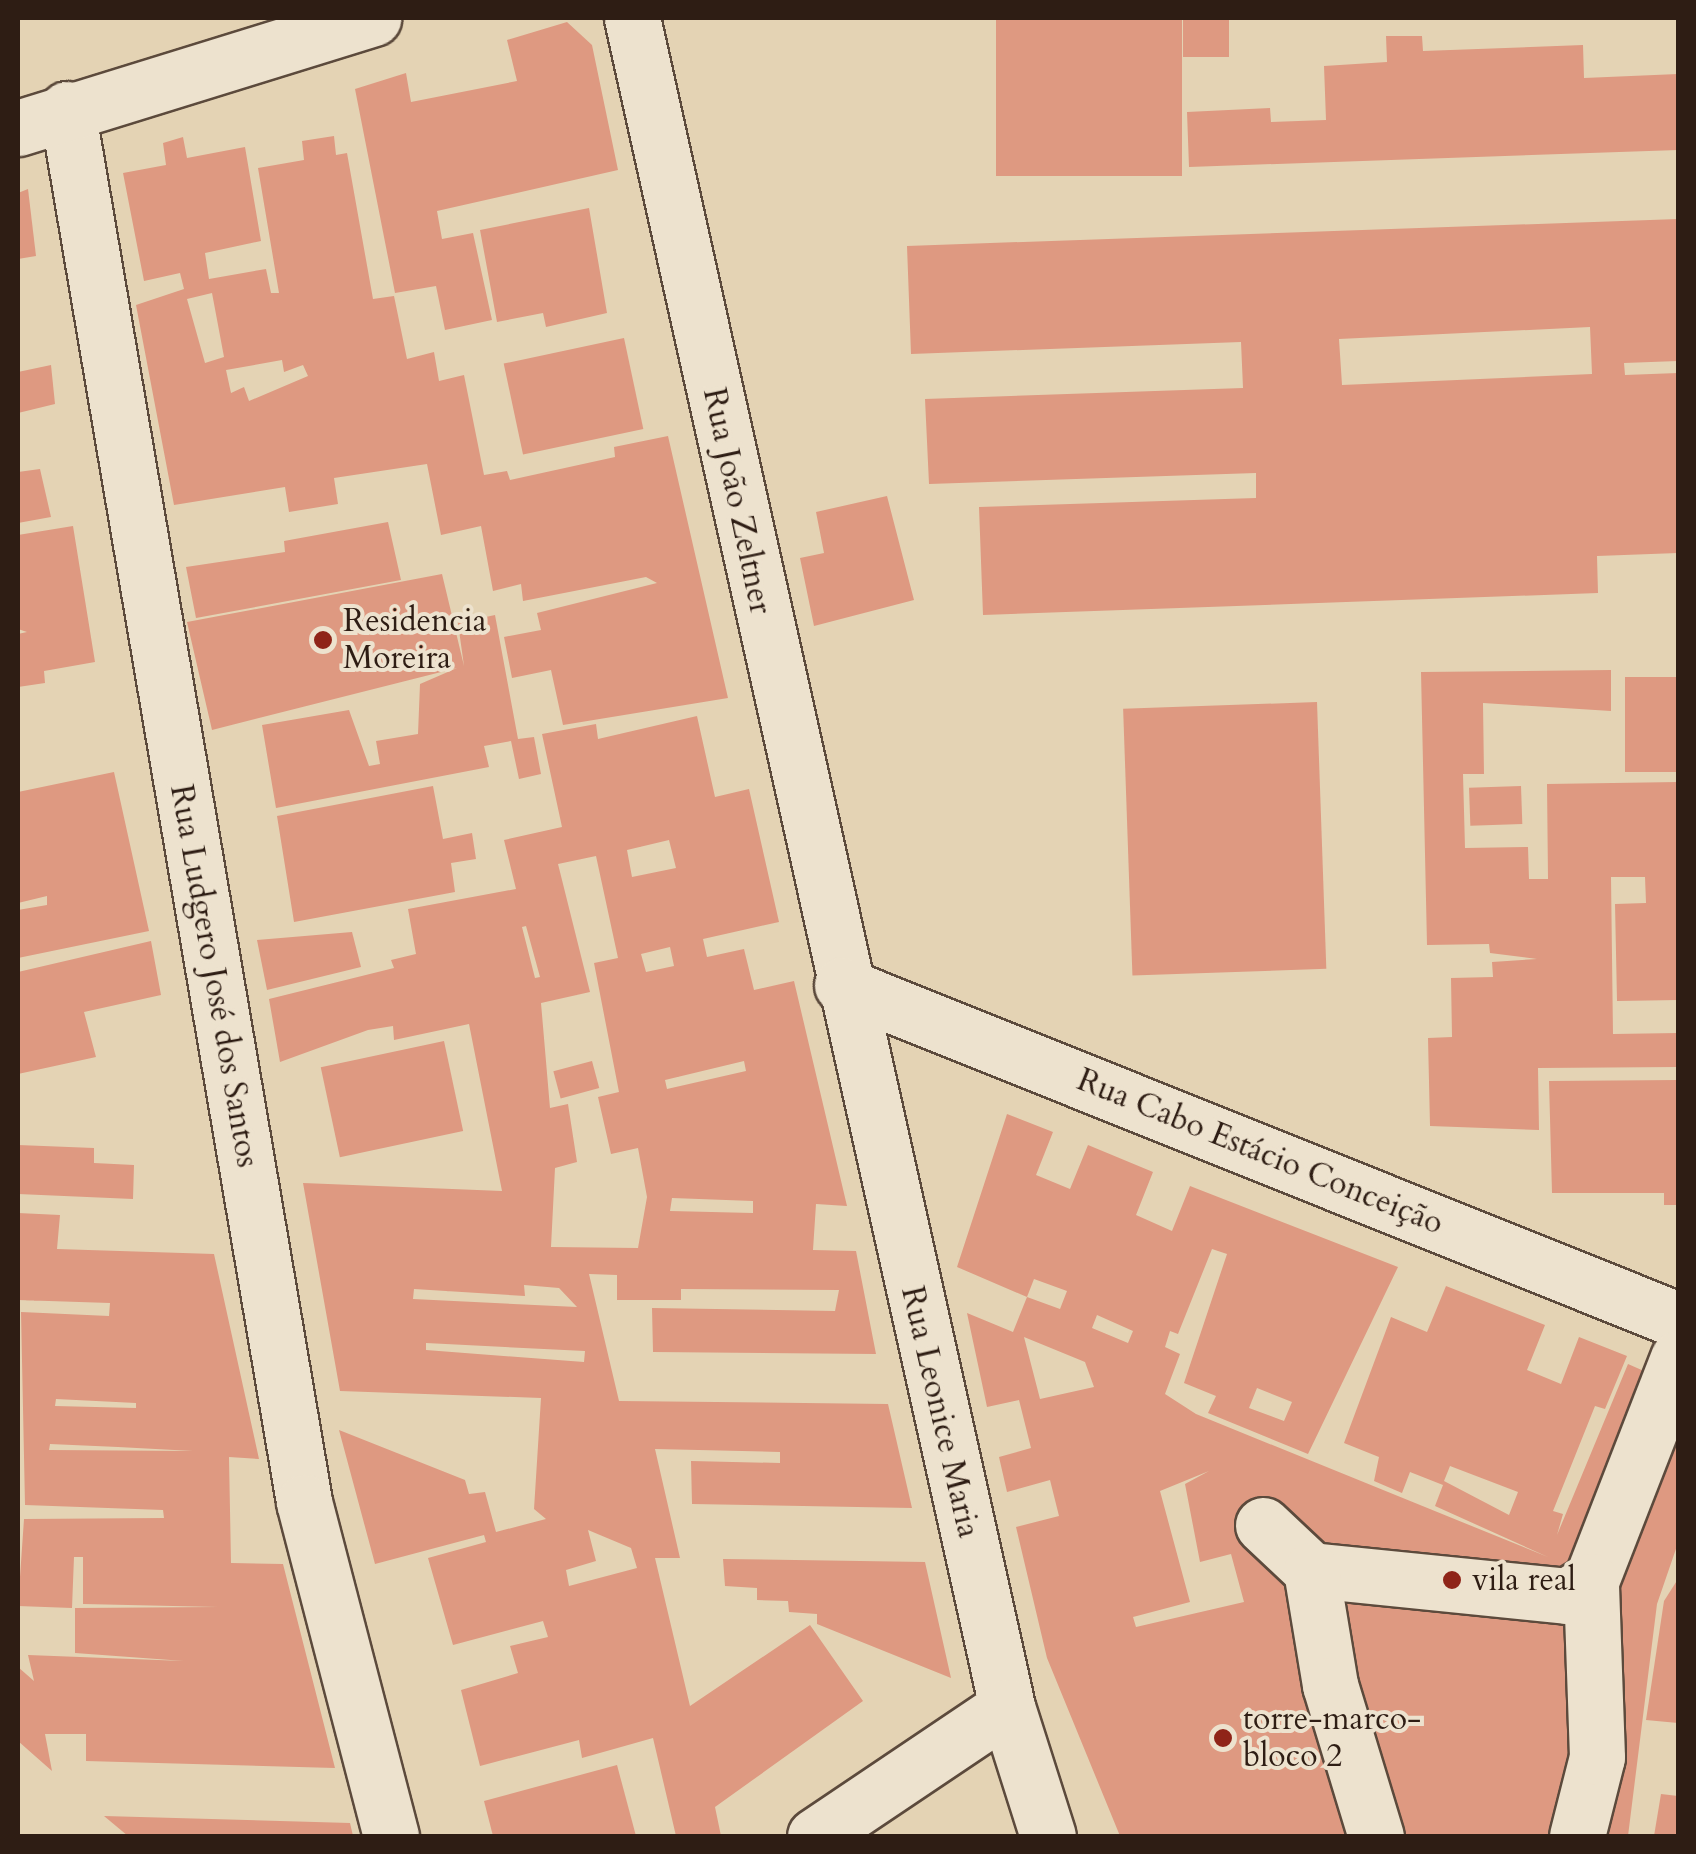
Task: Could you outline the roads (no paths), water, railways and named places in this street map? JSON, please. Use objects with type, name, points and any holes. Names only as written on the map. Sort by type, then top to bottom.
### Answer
[{"type":"street","points":[[42,118],[373,18]]},
{"type":"street","name":"Rua João Zeltner","points":[[632,18],[842,984]]},
{"type":"street","name":"Rua Ludgero José dos Santos","points":[[42,118],[304,1502],[392,1836]]},
{"type":"street","name":"Rua Cabo Estácio Conceição","points":[[842,984],[1678,1320]]},
{"type":"street","name":"Rua Leonice Maria","points":[[842,984],[1007,1707],[1048,1836]]},
{"type":"street","points":[[1577,1836],[1596,1758],[1591,1581],[1678,1358]]},
{"type":"street","points":[[1263,1525],[1311,1570],[1567,1596],[1591,1581]]},
{"type":"street","points":[[1311,1570],[1330,1686],[1376,1836]]},
{"type":"street","points":[[815,1836],[1007,1707]]},
{"type":"place","name":"Residencia Moreira","points":[[323,640]]},
{"type":"place","name":"vila real","points":[[1452,1580]]},
{"type":"place","name":"torre-marco- bloco 2","points":[[1223,1738]]}]
